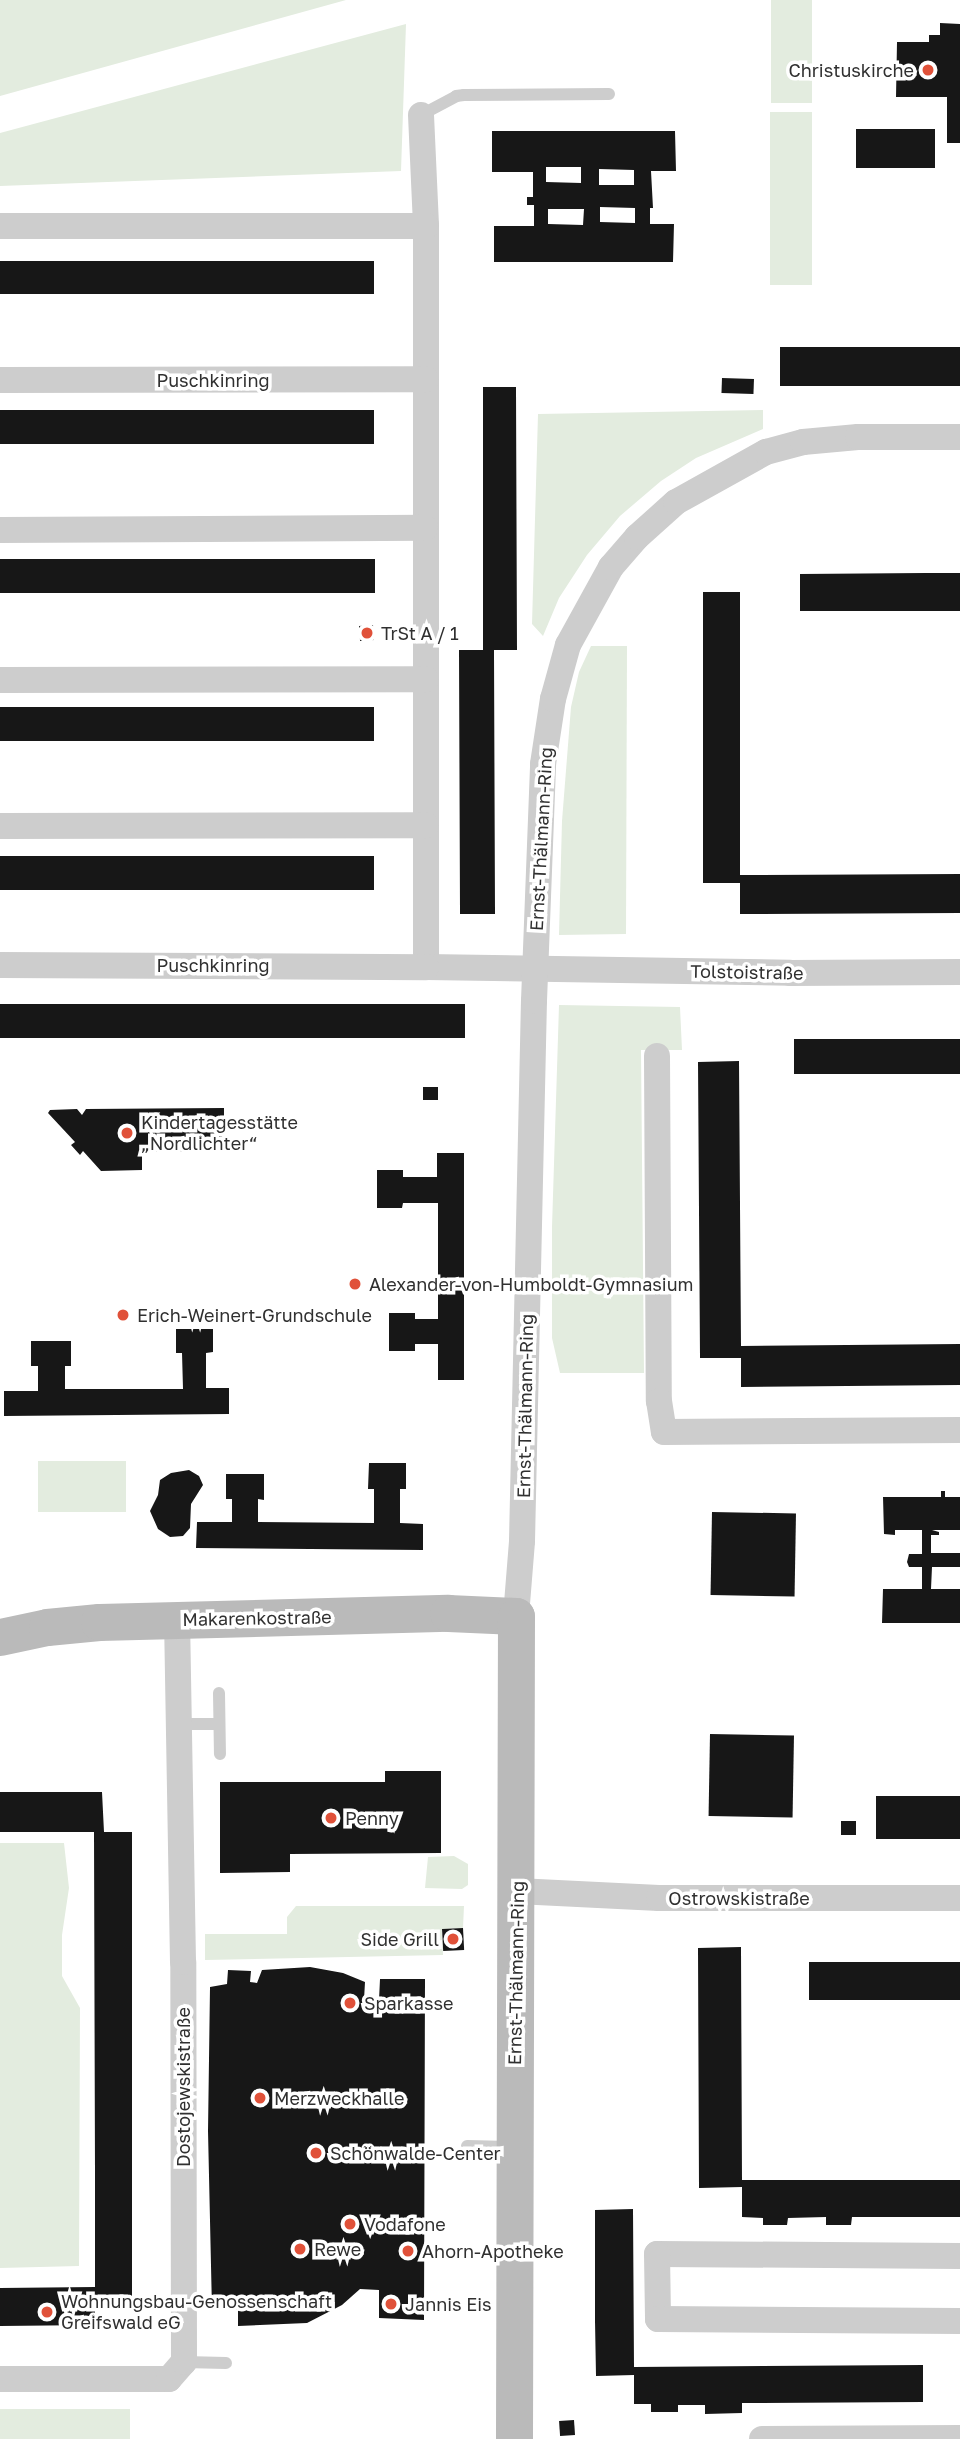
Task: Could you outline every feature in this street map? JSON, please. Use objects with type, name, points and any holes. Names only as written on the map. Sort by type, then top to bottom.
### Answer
[{"type":"street","points":[[421,115],[426,226],[426,967]]},
{"type":"street","points":[[0,226],[426,226]]},
{"type":"street","name":"Puschkinring","points":[[0,380],[426,379]]},
{"type":"street","name":"Ernst-Thälmann-Ring","points":[[514,2439],[516,1616],[522,1541],[535,968],[543,764],[553,699],[568,645],[611,567],[638,537],[676,502],[766,452],[803,442],[858,437],[960,437]]},
{"type":"street","points":[[0,530],[425,528]]},
{"type":"street","points":[[0,680],[426,679]]},
{"type":"street","points":[[0,826],[426,825]]},
{"type":"street","name":"Puschkinring","points":[[0,965],[535,968]]},
{"type":"street","name":"Tolstoistraße","points":[[535,968],[960,972]]},
{"type":"street","points":[[657,1056],[659,1401],[664,1432],[960,1430]]},
{"type":"street","name":"Makarenkostraße","points":[[0,1637],[47,1627],[99,1622],[448,1613],[516,1616]]},
{"type":"street","name":"Dostojewskistraße","points":[[177,1620],[183,1962],[184,2362]]},
{"type":"street","name":"Ostrowskistraße","points":[[517,1891],[659,1898],[960,1898]]},
{"type":"street","points":[[960,2256],[657,2254],[658,2319],[960,2321]]},
{"type":"street","points":[[0,2379],[169,2379],[184,2362]]},
{"type":"street","points":[[762,2439],[960,2438]]},
{"type":"lane","points":[[421,115],[456,96],[464,95],[609,94]]},
{"type":"lane","points":[[219,1693],[220,1754]]},
{"type":"lane","points":[[177,1724],[219,1724]]},
{"type":"lane","points":[[467,2147],[513,2147]]},
{"type":"lane","points":[[184,2362],[226,2363]]},
{"type":"shaded area","points":[[0,0],[346,0],[0,96]]},
{"type":"shaded area","points":[[771,0],[812,0],[812,103],[771,103]]},
{"type":"shaded area","points":[[406,24],[401,171],[0,186],[0,133]]},
{"type":"shaded area","points":[[770,112],[812,112],[812,285],[770,285]]},
{"type":"shaded area","points":[[763,410],[763,429],[696,458],[661,481],[620,516],[587,555],[559,598],[543,636],[532,624],[538,414]]},
{"type":"shaded area","points":[[591,646],[627,646],[626,934],[559,935],[562,821],[571,707],[579,672]]},
{"type":"shaded area","points":[[559,1005],[680,1007],[682,1050],[641,1050],[644,1373],[560,1373],[552,1338],[552,1227]]},
{"type":"shaded area","points":[[38,1461],[126,1461],[126,1512],[38,1512]]},
{"type":"shaded area","points":[[0,1843],[64,1843],[69,1888],[62,1935],[62,1976],[80,2008],[79,2266],[0,2268]]},
{"type":"shaded area","points":[[454,1856],[468,1864],[468,1885],[462,1889],[425,1888],[428,1857]]},
{"type":"shaded area","points":[[296,1906],[464,1906],[463,1928],[442,1929],[443,1955],[205,1960],[205,1934],[287,1934],[287,1917]]},
{"type":"shaded area","points":[[0,2409],[130,2409],[130,2439],[0,2439]]},
{"type":"building","name":"Christuskirche","points":[[940,23],[960,24],[960,143],[947,143],[947,97],[896,97],[897,42],[929,42],[929,35],[940,35]]},
{"type":"building","points":[[856,129],[935,129],[935,168],[856,168]]},
{"type":"building","points":[[492,131],[675,131],[676,171],[651,171],[653,208],[650,208],[650,224],[674,224],[673,262],[494,262],[494,226],[534,226],[534,205],[527,205],[527,197],[533,197],[533,172],[492,172]],"holes":[[[546,167],[581,167],[581,183],[546,182]],[[599,169],[634,170],[634,185],[599,185]],[[600,207],[635,208],[635,223],[600,222]],[[548,209],[584,209],[583,225],[548,224]]]},
{"type":"building","points":[[0,261],[374,261],[374,294],[0,294]]},
{"type":"building","points":[[780,347],[960,347],[960,386],[780,386]]},
{"type":"building","points":[[722,378],[754,379],[753,394],[721,393]]},
{"type":"building","points":[[483,387],[516,387],[517,650],[494,650],[495,914],[460,914],[459,650],[483,650]]},
{"type":"building","points":[[0,410],[374,410],[374,444],[0,444]]},
{"type":"building","points":[[0,559],[375,559],[375,593],[0,593]]},
{"type":"building","points":[[960,573],[960,611],[800,611],[800,574]]},
{"type":"building","points":[[703,592],[740,592],[740,875],[960,874],[960,913],[740,914],[740,883],[703,883]]},
{"type":"building","name":"TrSt A / 1","points":[[373,625],[374,640],[360,641],[359,626]]},
{"type":"building","points":[[0,707],[374,707],[374,741],[0,741]]},
{"type":"building","points":[[0,856],[374,856],[374,890],[0,890]]},
{"type":"building","points":[[0,1004],[465,1004],[465,1038],[0,1038]]},
{"type":"building","points":[[794,1039],[960,1039],[960,1074],[794,1074]]},
{"type":"building","points":[[739,1061],[741,1346],[960,1344],[960,1385],[741,1387],[741,1358],[700,1358],[698,1062]]},
{"type":"building","points":[[423,1087],[438,1087],[438,1100],[423,1100]]},
{"type":"building","points":[[224,1108],[224,1151],[142,1152],[142,1170],[101,1171],[83,1151],[80,1155],[71,1145],[75,1142],[48,1113],[50,1110],[77,1109],[82,1115],[86,1109]]},
{"type":"building","points":[[437,1153],[464,1153],[464,1380],[438,1380],[438,1344],[415,1344],[415,1351],[389,1351],[389,1313],[415,1313],[415,1319],[438,1319],[438,1203],[403,1203],[402,1208],[377,1208],[377,1170],[403,1170],[403,1177],[437,1177]]},
{"type":"building","points":[[176,1329],[213,1329],[213,1352],[206,1353],[206,1388],[229,1388],[229,1414],[4,1416],[4,1391],[38,1391],[38,1366],[31,1366],[31,1341],[71,1341],[71,1366],[65,1366],[65,1389],[183,1389],[182,1353],[176,1353]]},
{"type":"building","points":[[369,1463],[406,1463],[406,1489],[400,1489],[400,1523],[423,1524],[423,1550],[196,1548],[197,1522],[232,1522],[232,1499],[226,1499],[226,1474],[264,1474],[264,1500],[258,1499],[258,1522],[374,1523],[374,1489],[368,1489]]},
{"type":"building","points":[[189,1470],[199,1476],[203,1485],[191,1504],[190,1528],[183,1536],[170,1537],[158,1529],[150,1511],[158,1495],[160,1480],[171,1473]]},
{"type":"building","points":[[941,1491],[945,1491],[945,1497],[960,1497],[960,1530],[932,1530],[939,1532],[939,1535],[931,1535],[931,1553],[960,1553],[960,1567],[932,1567],[931,1589],[960,1589],[960,1623],[882,1623],[883,1589],[922,1589],[922,1567],[909,1567],[907,1562],[909,1554],[922,1554],[922,1530],[895,1530],[895,1535],[884,1534],[883,1497],[941,1497]]},
{"type":"building","points":[[712,1512],[796,1513],[795,1596],[711,1595]]},
{"type":"building","points":[[710,1734],[794,1735],[793,1817],[709,1816]]},
{"type":"building","name":"Penny","points":[[385,1771],[441,1771],[441,1853],[290,1854],[290,1872],[220,1873],[220,1782],[385,1782]]},
{"type":"building","points":[[0,1792],[102,1792],[104,1832],[132,1832],[132,2298],[95,2298],[95,2325],[0,2326],[0,2288],[95,2287],[95,2177],[94,1832],[0,1832]]},
{"type":"building","points":[[876,1796],[960,1796],[960,1839],[876,1839]]},
{"type":"building","points":[[841,1821],[856,1821],[856,1835],[841,1835]]},
{"type":"building","name":"Side Grill","points":[[463,1928],[464,1950],[443,1951],[442,1929]]},
{"type":"building","points":[[741,1947],[742,2180],[960,2180],[960,2217],[852,2217],[851,2225],[826,2225],[826,2217],[788,2218],[787,2225],[763,2225],[763,2218],[742,2217],[742,2187],[699,2188],[698,1948]]},
{"type":"building","points":[[809,1962],[960,1962],[960,2000],[809,2000]]},
{"type":"building","name":"Schönwalde-Center","points":[[310,1967],[343,1973],[365,1982],[364,2000],[379,2000],[380,1979],[425,1979],[424,2320],[379,2318],[379,2290],[360,2289],[342,2305],[307,2323],[238,2326],[238,2310],[212,2310],[208,2131],[210,1987],[227,1984],[228,1970],[251,1971],[250,1982],[257,1983],[262,1970]]},
{"type":"building","points":[[633,2209],[634,2367],[923,2365],[923,2402],[742,2403],[742,2413],[705,2414],[705,2405],[678,2405],[678,2412],[651,2412],[651,2404],[634,2404],[634,2375],[596,2376],[595,2321],[595,2210]]},
{"type":"building","points":[[574,2420],[575,2435],[560,2436],[559,2421]]},
{"type":"place","name":"Christuskirche","points":[[928,70]]},
{"type":"place","name":"TrSt A / 1","points":[[367,633]]},
{"type":"place","name":"Kindertagesstätte „Nordlichter“","points":[[127,1133]]},
{"type":"place","name":"Alexander-von-Humboldt-Gymnasium","points":[[355,1284]]},
{"type":"place","name":"Erich-Weinert-Grundschule","points":[[123,1315]]},
{"type":"place","name":"Penny","points":[[331,1818]]},
{"type":"place","name":"Side Grill","points":[[453,1939]]},
{"type":"place","name":"Sparkasse","points":[[350,2003]]},
{"type":"place","name":"Merzweckhalle","points":[[260,2098]]},
{"type":"place","name":"Schönwalde-Center","points":[[316,2153]]},
{"type":"place","name":"Vodafone","points":[[350,2224]]},
{"type":"place","name":"Rewe","points":[[300,2249]]},
{"type":"place","name":"Ahorn-Apotheke","points":[[408,2251]]},
{"type":"place","name":"Jannis Eis","points":[[391,2304]]},
{"type":"place","name":"Wohnungsbau-Genossenschaft Greifswald eG","points":[[47,2312]]}]
